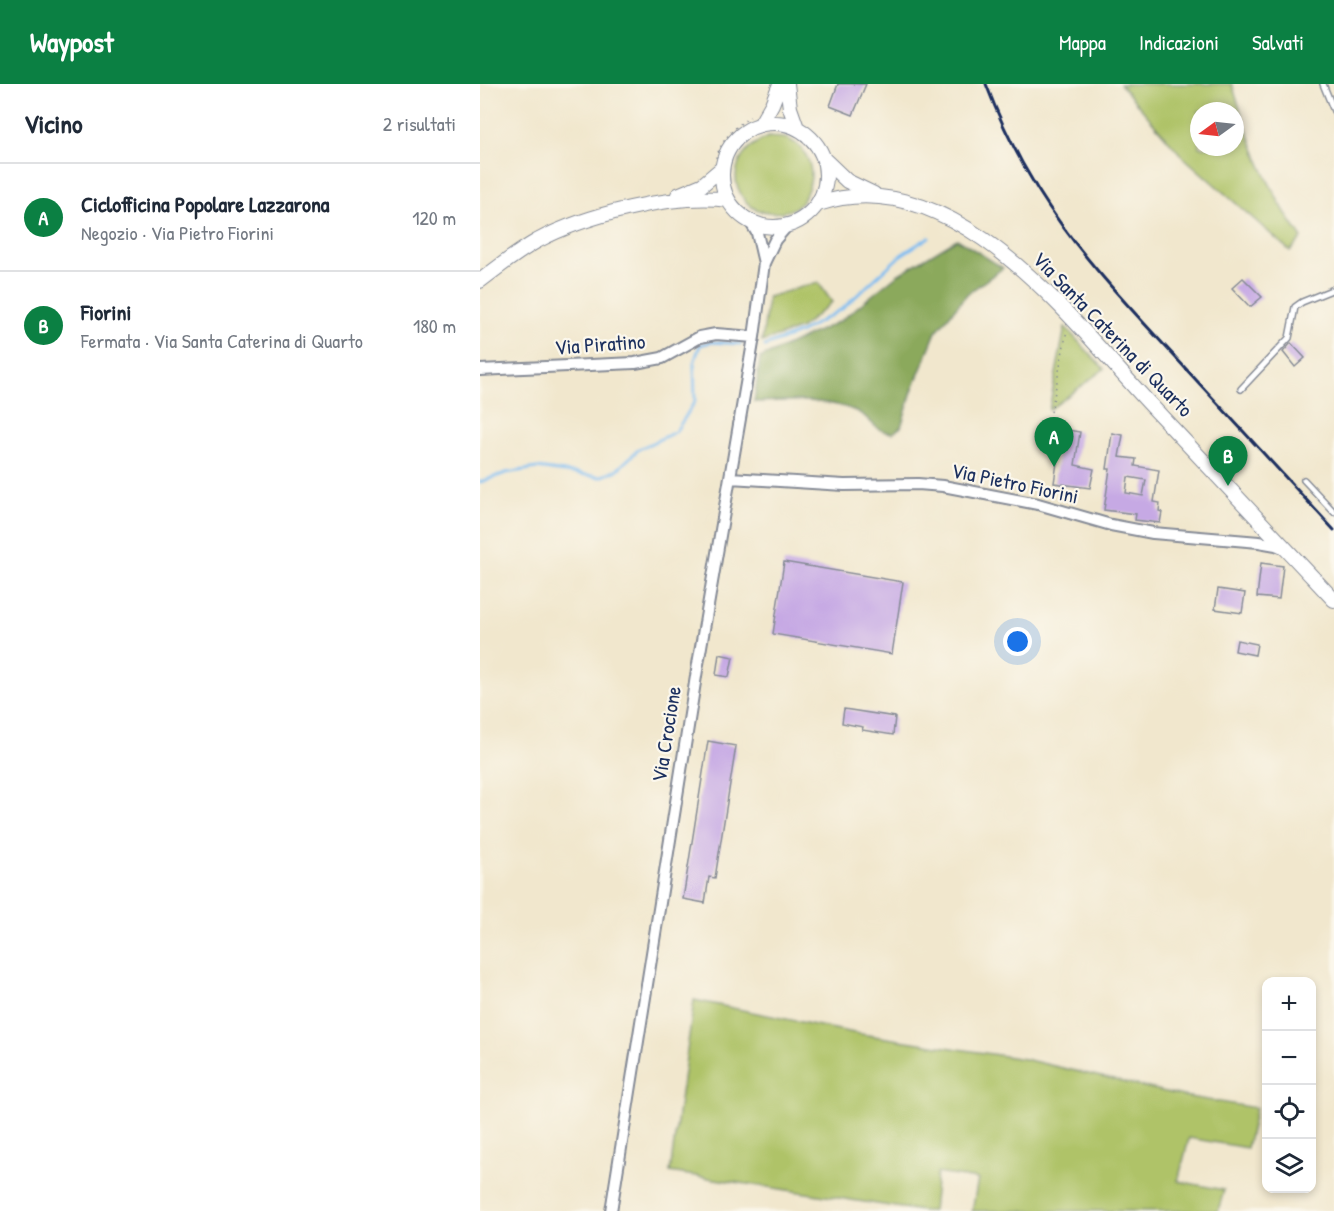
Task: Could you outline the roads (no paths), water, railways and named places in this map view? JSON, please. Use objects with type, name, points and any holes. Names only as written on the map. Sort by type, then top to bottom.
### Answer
[{"type":"main road","points":[[480,281],[537,241],[584,221],[662,201],[702,185],[735,141],[772,104],[780,84]]},
{"type":"main road","points":[[787,84],[790,108],[797,128]]},
{"type":"main road","points":[[719,163],[722,185],[728,200],[738,213],[751,223],[768,228],[786,227],[804,219],[818,204],[826,182],[824,159],[814,141],[797,128],[757,120]]},
{"type":"main road","name":"Via Santa Caterina di Quarto","points":[[824,159],[847,181],[878,196],[927,208],[970,230],[1015,262],[1070,317],[1334,600]]},
{"type":"main road","name":"Via Santa Caterina di Quarto","points":[[818,204],[835,198],[878,196]]},
{"type":"main road","points":[[662,201],[706,197],[728,200]]},
{"type":"street","name":"Via Crocione","points":[[751,223],[757,233],[764,263]]},
{"type":"street","name":"Via Crocione","points":[[611,1211],[754,337],[764,263],[775,240],[786,227]]},
{"type":"street","name":"Via Piratino","points":[[480,370],[634,363],[662,358],[700,337],[716,334],[754,337]]},
{"type":"street","name":"Via Pietro Fiorini","points":[[730,478],[843,485],[944,486],[1038,504],[1111,525],[1153,533],[1259,542],[1288,550]]},
{"type":"lane","points":[[1323,84],[1334,111]]},
{"type":"lane","points":[[1241,389],[1289,338],[1295,307],[1334,289]]},
{"type":"lane","points":[[1304,480],[1334,512]]},
{"type":"waterway","points":[[765,346],[801,332],[842,309],[901,255],[929,237]]},
{"type":"waterway","points":[[480,482],[506,473],[537,468],[600,477],[617,470],[639,449],[675,432],[684,419],[695,401],[694,363],[700,345],[711,342],[741,344]]},
{"type":"railway","points":[[986,84],[1023,164],[1071,238],[1127,305],[1334,530]]},
{"type":"place","name":"Ciclofficina Popolare Lazzarona","points":[[1054,467]]},
{"type":"place","name":"Fiorini","points":[[1228,486]]}]
